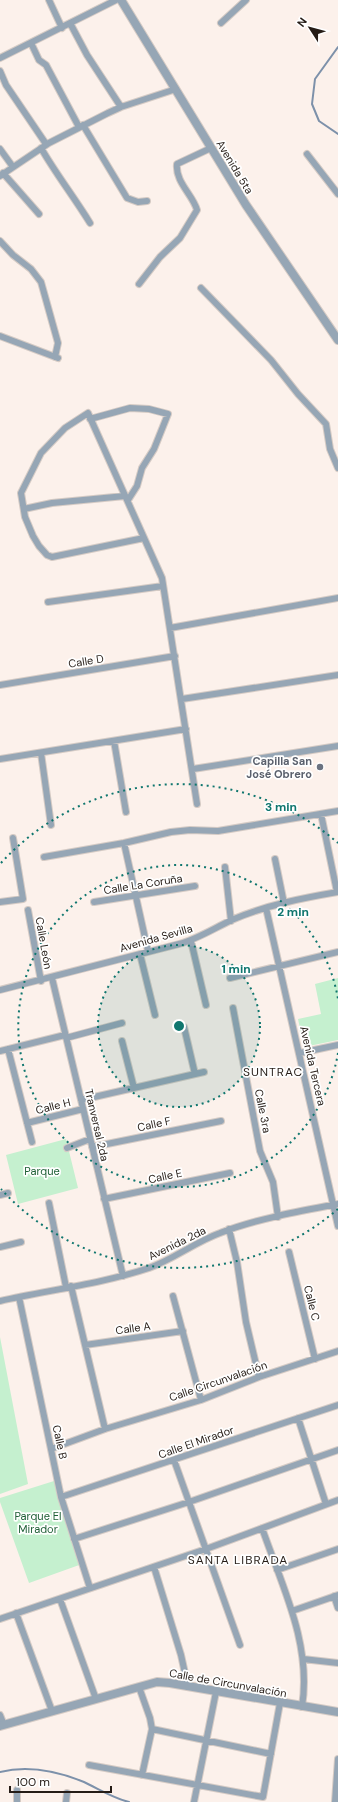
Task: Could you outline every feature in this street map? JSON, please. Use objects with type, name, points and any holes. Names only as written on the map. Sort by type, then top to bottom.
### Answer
[{"type":"street","points":[[49,0],[62,28]]},
{"type":"street","points":[[0,58],[116,0]]},
{"type":"street","name":"Avenida 5ta","points":[[121,0],[246,205],[338,340]]},
{"type":"street","points":[[221,23],[246,0]]},
{"type":"street","points":[[70,23],[87,56],[121,107]]},
{"type":"street","points":[[31,43],[39,60],[46,65],[81,126],[127,198],[138,202],[147,201]]},
{"type":"street","points":[[0,71],[6,85],[44,146],[58,176],[72,194],[90,223]]},
{"type":"street","points":[[39,214],[2,175],[44,146],[81,126],[121,107],[176,89]]},
{"type":"street","points":[[139,284],[160,257],[180,238],[197,210],[184,189],[176,168],[177,164],[211,148]]},
{"type":"street","points":[[0,150],[13,167]]},
{"type":"street","points":[[307,154],[338,194]]},
{"type":"street","points":[[0,241],[13,255],[32,269],[41,282],[58,342],[57,357],[0,336]]},
{"type":"street","points":[[201,288],[271,360],[298,394],[326,424],[330,449],[338,468]]},
{"type":"street","points":[[24,508],[52,503],[127,498],[137,486],[142,468],[154,449],[168,414],[149,409],[130,408],[90,419]]},
{"type":"street","points":[[144,538],[52,557],[39,546],[33,536],[21,493],[41,453],[65,428],[88,414],[127,498],[162,578],[198,804]]},
{"type":"street","points":[[48,602],[163,586]]},
{"type":"street","points":[[170,628],[338,598]]},
{"type":"street","name":"Calle D","points":[[0,685],[175,656]]},
{"type":"street","points":[[182,699],[338,675]]},
{"type":"street","points":[[0,759],[186,729]]},
{"type":"street","points":[[114,741],[126,812]]},
{"type":"street","points":[[193,769],[338,746]]},
{"type":"street","points":[[41,753],[51,825]]},
{"type":"street","points":[[44,857],[124,843],[171,832],[190,830],[218,831],[338,811]]},
{"type":"street","points":[[321,814],[337,892]]},
{"type":"street","points":[[0,902],[23,899],[13,838]]},
{"type":"street","points":[[124,843],[148,951]]},
{"type":"street","points":[[275,859],[284,903]]},
{"type":"street","points":[[225,868],[231,921]]},
{"type":"street","name":"Calle La Coruña","points":[[94,902],[136,894],[195,886]]},
{"type":"street","name":"Avenida Sevilla","points":[[0,990],[41,981],[148,951],[191,941],[231,921],[266,908],[337,892]]},
{"type":"street","name":"Avenida Tercera","points":[[266,908],[336,1205],[338,1226]]},
{"type":"street","name":"Calle León","points":[[28,910],[41,981]]},
{"type":"street","points":[[191,941],[206,1005]]},
{"type":"street","points":[[230,978],[338,952]]},
{"type":"street","points":[[140,954],[155,1015]]},
{"type":"street","name":"Tranversal 2da","points":[[52,978],[123,1276]]},
{"type":"street","name":"Calle 3ra","points":[[233,1008],[260,1151],[273,1182],[278,1217]]},
{"type":"street","points":[[0,1051],[122,1023]]},
{"type":"street","points":[[184,1027],[194,1074]]},
{"type":"street","points":[[122,1041],[134,1088]]},
{"type":"street","points":[[300,1053],[338,1045]]},
{"type":"street","points":[[8,1049],[32,1142]]},
{"type":"street","points":[[81,1100],[204,1072]]},
{"type":"street","name":"Calle H","points":[[27,1123],[83,1109]]},
{"type":"street","name":"Calle F","points":[[92,1147],[221,1121]]},
{"type":"street","points":[[67,1148],[90,1139]]},
{"type":"street","name":"Calle E","points":[[104,1199],[230,1173]]},
{"type":"street","points":[[0,1195],[8,1193]]},
{"type":"street","points":[[49,1203],[105,1429]]},
{"type":"street","name":"Avenida 2da","points":[[0,1301],[123,1276],[165,1261],[197,1243],[229,1229],[336,1205]]},
{"type":"street","points":[[229,1229],[237,1262],[245,1314],[258,1378]]},
{"type":"street","points":[[0,1248],[21,1242]]},
{"type":"street","name":"Calle C","points":[[290,1252],[315,1359]]},
{"type":"street","points":[[173,1296],[201,1400]]},
{"type":"street","name":"Calle B","points":[[19,1297],[61,1497],[90,1588]]},
{"type":"street","name":"Calle A","points":[[85,1345],[183,1331]]},
{"type":"street","name":"Calle Circunvalación","points":[[51,1449],[105,1429],[201,1400],[258,1378],[338,1351]]},
{"type":"street","name":"Calle El Mirador","points":[[61,1497],[338,1405]]},
{"type":"street","points":[[298,1418],[326,1504]]},
{"type":"street","points":[[74,1539],[189,1502],[338,1450]]},
{"type":"street","points":[[174,1460],[240,1645]]},
{"type":"street","points":[[0,1619],[206,1549],[338,1500]]},
{"type":"street","points":[[262,1528],[299,1634],[303,1659],[305,1688],[302,1707]]},
{"type":"street","points":[[277,1570],[338,1549]]},
{"type":"street","points":[[154,1567],[181,1655],[188,1687]]},
{"type":"street","points":[[292,1611],[336,1595],[338,1608]]},
{"type":"street","points":[[60,1598],[96,1699]]},
{"type":"street","points":[[16,1613],[52,1712]]},
{"type":"street","points":[[303,1659],[338,1664]]},
{"type":"street","name":"Calle de Circunvalación","points":[[2,1726],[157,1682],[338,1712]]},
{"type":"street","points":[[139,1687],[150,1718],[152,1729],[142,1775]]},
{"type":"street","points":[[194,1802],[216,1692]]},
{"type":"street","points":[[89,1765],[262,1797],[280,1703]]},
{"type":"street","points":[[0,1716],[2,1726]]},
{"type":"street","points":[[152,1729],[271,1754]]},
{"type":"street","points":[[335,1802],[338,1759]]},
{"type":"street","points":[[17,1790],[17,1802]]},
{"type":"street","points":[[66,1802],[67,1793]]},
{"type":"green space","points":[[338,978],[338,1040],[304,1047],[298,1019],[321,1014],[315,984]]},
{"type":"green space","name":"Parque","points":[[66,1139],[78,1188],[18,1204],[6,1155]]},
{"type":"green space","points":[[0,1337],[28,1484],[0,1494]]},
{"type":"green space","name":"Parque El Mirador","points":[[54,1481],[82,1564],[29,1583],[0,1502],[0,1498]]},
{"type":"waterway","points":[[338,47],[315,79],[312,104],[319,121],[338,134]]},
{"type":"waterway","points":[[0,1772],[21,1769],[53,1772],[84,1782],[112,1796],[129,1802]]},
{"type":"place","name":"Capilla San José Obrero","points":[[320,767]]},
{"type":"district","name":"SUNTRAC","points":[[273,1072]]},
{"type":"district","name":"SANTA LIBRADA","points":[[238,1560]]}]
